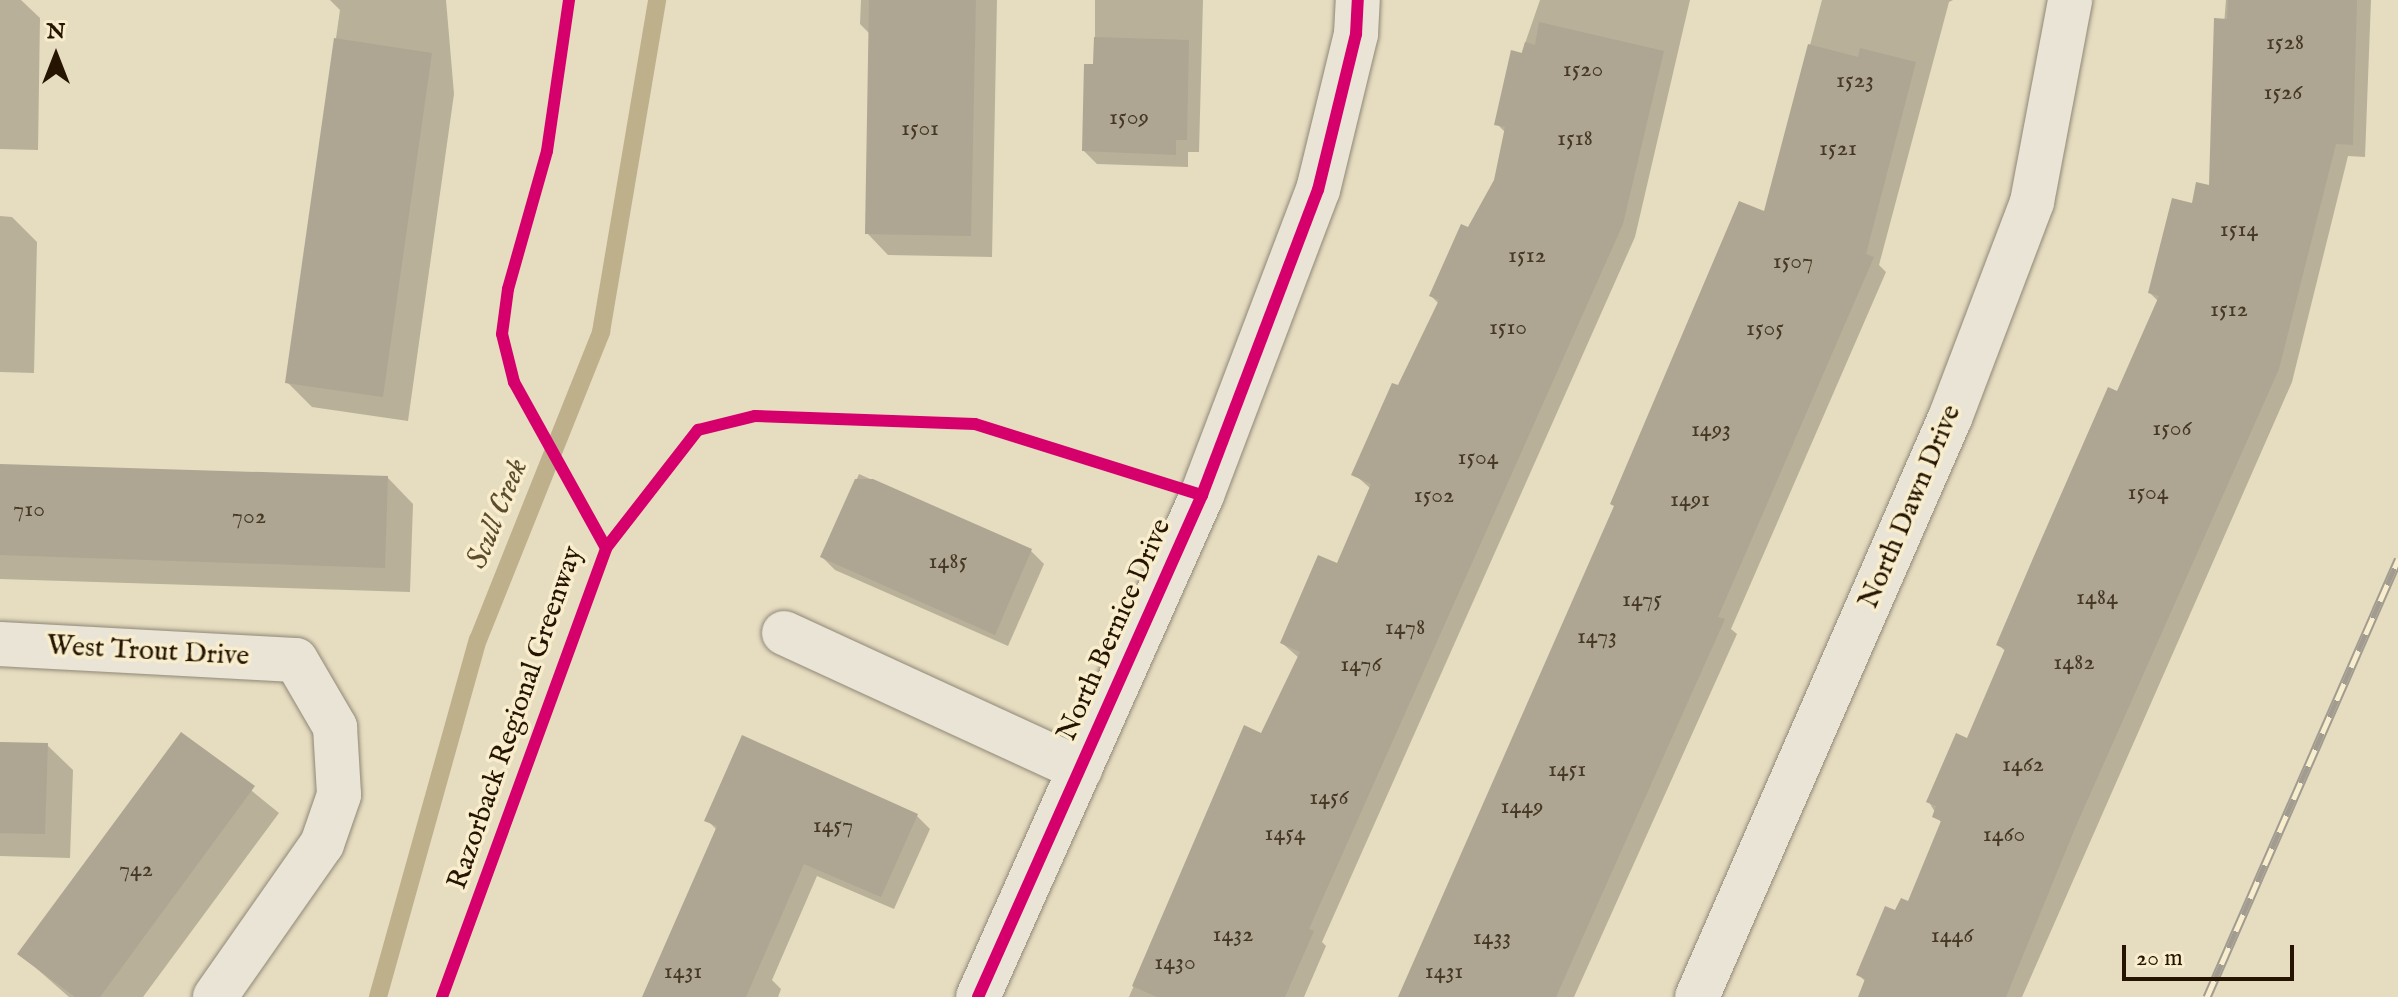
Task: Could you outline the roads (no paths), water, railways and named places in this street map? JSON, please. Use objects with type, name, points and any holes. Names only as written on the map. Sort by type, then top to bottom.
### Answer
[{"type":"street","name":"North Bernice Drive","points":[[978,997],[1202,495],[1318,190],[1356,34],[1358,0]]},
{"type":"street","name":"North Dawn Drive","points":[[1697,997],[1950,418],[2032,202],[2070,0]]},
{"type":"street","points":[[784,633],[1080,769]]},
{"type":"street","name":"West Trout Drive","points":[[0,644],[296,660],[335,727],[339,795],[322,844],[215,997]]},
{"type":"waterway","name":"Scull Creek","points":[[378,997],[478,640],[601,332],[657,0]]},
{"type":"railway","points":[[2207,997],[2398,559]]}]
